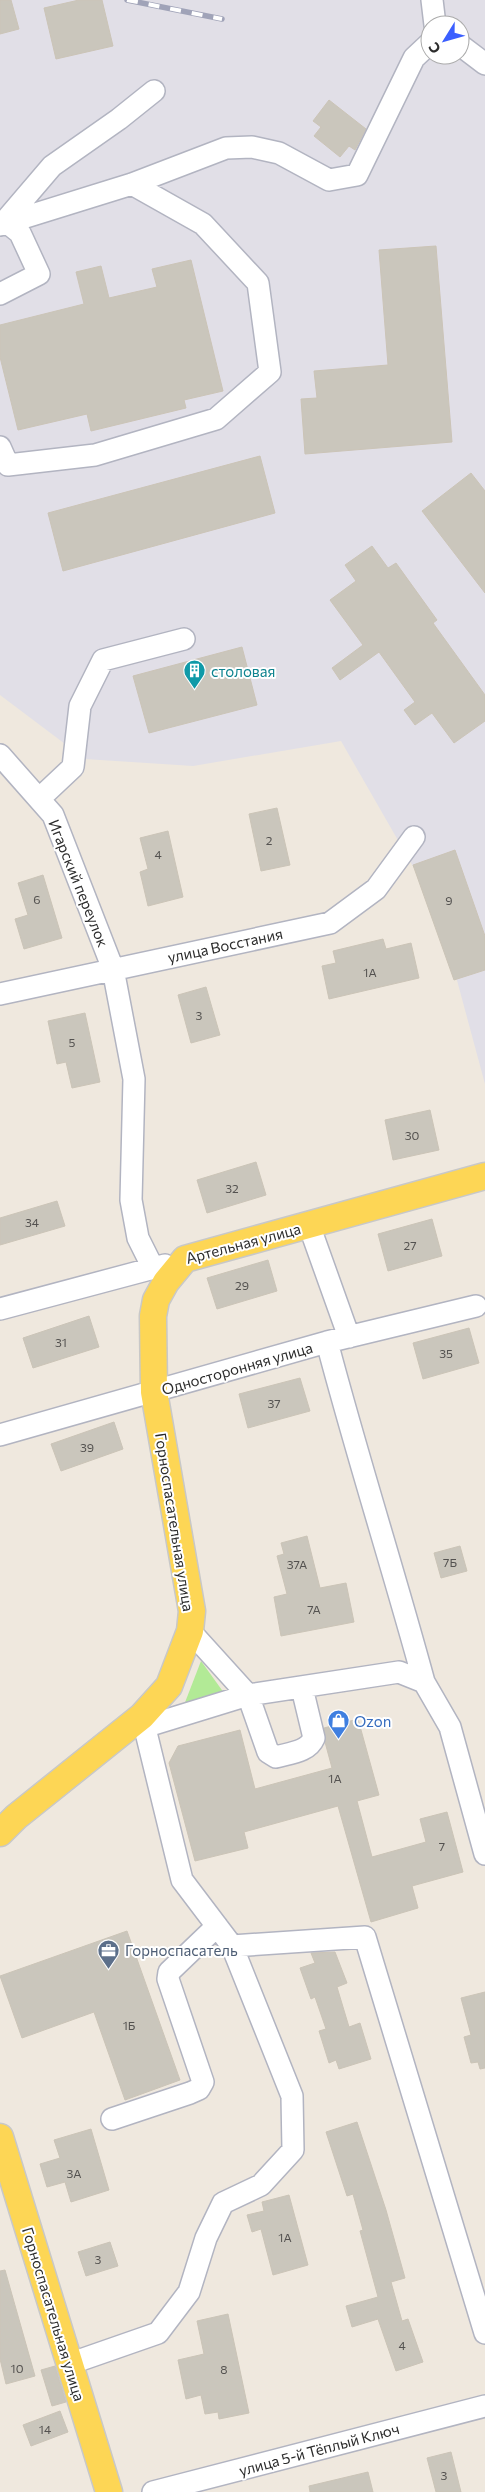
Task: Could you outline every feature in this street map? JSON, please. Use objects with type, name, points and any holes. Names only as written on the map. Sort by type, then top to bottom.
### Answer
[{"type":"main road","name":"Артельная улица","points":[[185,1259],[485,1176]]},
{"type":"main road","name":"Горноспасательная улица","points":[[0,1833],[16,1817],[143,1721],[169,1686],[190,1631],[192,1612],[154,1392],[152,1316],[156,1300],[166,1282],[185,1259]]},
{"type":"main road","name":"Горноспасательная улица","points":[[0,2137],[108,2492]]},
{"type":"street","points":[[432,0],[434,15]]},
{"type":"street","points":[[2,223],[132,184],[226,148],[252,147],[279,153],[329,180],[357,175],[414,58],[420,52]]},
{"type":"street","points":[[470,53],[485,64]]},
{"type":"street","points":[[2,223],[52,166],[119,119],[154,91]]},
{"type":"street","points":[[0,447],[8,465],[95,455],[216,419],[270,372],[258,283],[204,224],[132,184]]},
{"type":"street","points":[[0,294],[39,274],[20,233],[2,223]]},
{"type":"street","points":[[39,799],[73,767],[80,706],[103,660],[184,639]]},
{"type":"street","name":"Игарский переулок","points":[[0,755],[54,815],[113,969]]},
{"type":"street","name":"улица Восстания","points":[[0,994],[330,923],[376,890],[414,837]]},
{"type":"street","points":[[113,969],[134,1079],[131,1200],[138,1238],[153,1268]]},
{"type":"street","points":[[309,1225],[349,1337]]},
{"type":"street","name":"Артельная улица","points":[[0,1309],[185,1259]]},
{"type":"street","name":"Односторонняя улица","points":[[0,1435],[327,1342],[476,1306]]},
{"type":"street","points":[[327,1342],[348,1424],[385,1540],[424,1682],[450,1727],[485,1854]]},
{"type":"street","points":[[190,1631],[248,1695],[268,1752],[276,1757],[303,1750],[311,1745],[314,1738],[302,1688]]},
{"type":"street","points":[[70,2364],[158,2333],[190,2292],[206,2238],[223,2203],[262,2185],[294,2150],[292,2096],[232,1946],[182,1880],[143,1721],[248,1695],[399,1672],[424,1682]]},
{"type":"street","points":[[112,2119],[190,2093],[199,2089],[203,2082],[168,1978],[169,1972],[217,1926]]},
{"type":"street","points":[[232,1946],[365,1937],[485,2333]]},
{"type":"street","name":"улица 5-й Тёплый Ключ","points":[[153,2492],[485,2406]]},
{"type":"shaded area","points":[[0,0],[485,0],[485,1084],[438,910],[341,741],[193,766],[85,759],[0,695]]},
{"type":"green space","points":[[201,1661],[224,1693],[184,1705]]},
{"type":"building","points":[[0,0],[11,0],[19,29],[0,34]]},
{"type":"building","points":[[79,0],[102,0],[113,46],[56,59],[44,8]]},
{"type":"building","points":[[329,100],[366,129],[355,150],[349,146],[340,157],[314,136],[321,127],[313,121]]},
{"type":"building","points":[[436,246],[452,442],[305,454],[301,399],[317,398],[314,371],[388,365],[379,250]]},
{"type":"building","points":[[191,260],[223,391],[184,400],[186,408],[91,431],[87,414],[18,430],[0,357],[0,325],[84,304],[76,272],[101,266],[109,298],[157,287],[152,269]]},
{"type":"building","points":[[260,456],[275,513],[63,571],[48,513]]},
{"type":"building","points":[[471,473],[485,491],[485,593],[422,511]]},
{"type":"building","points":[[372,546],[388,568],[396,563],[437,620],[433,623],[485,695],[485,721],[454,743],[432,713],[415,725],[404,710],[415,702],[379,652],[340,680],[332,668],[363,645],[330,600],[356,581],[345,565]]},
{"type":"building","name":"столовая","points":[[242,647],[257,705],[149,733],[133,676]]},
{"type":"building","points":[[277,808],[290,865],[261,871],[249,814]]},
{"type":"building","points":[[168,831],[183,897],[148,906],[140,872],[148,869],[140,838]]},
{"type":"building","points":[[455,850],[485,936],[485,970],[454,980],[413,865]]},
{"type":"building","points":[[43,875],[62,938],[24,949],[15,919],[28,915],[18,883]]},
{"type":"building","points":[[383,939],[386,949],[411,943],[419,978],[329,999],[322,966],[336,963],[333,951]]},
{"type":"building","points":[[206,987],[220,1035],[191,1043],[178,995]]},
{"type":"building","points":[[85,1013],[100,1082],[72,1088],[66,1062],[57,1064],[48,1021]]},
{"type":"building","points":[[430,1110],[439,1150],[393,1160],[385,1120]]},
{"type":"building","points":[[256,1162],[266,1195],[207,1213],[197,1180]]},
{"type":"building","points":[[57,1201],[65,1226],[0,1245],[0,1218]]},
{"type":"building","points":[[432,1219],[442,1256],[388,1271],[378,1234]]},
{"type":"building","points":[[268,1260],[277,1291],[217,1309],[207,1278]]},
{"type":"building","points":[[89,1316],[99,1347],[33,1368],[23,1338]]},
{"type":"building","points":[[469,1328],[479,1363],[423,1379],[413,1343]]},
{"type":"building","points":[[300,1378],[310,1411],[248,1428],[239,1394]]},
{"type":"building","points":[[114,1422],[123,1449],[61,1471],[51,1444]]},
{"type":"building","points":[[307,1536],[320,1588],[346,1583],[354,1622],[281,1636],[274,1597],[287,1594],[277,1556],[284,1554],[281,1543]]},
{"type":"building","points":[[460,1546],[467,1571],[441,1578],[434,1553]]},
{"type":"building","points":[[358,1719],[379,1795],[357,1801],[372,1857],[426,1842],[420,1819],[447,1812],[463,1872],[412,1886],[418,1908],[371,1922],[338,1806],[244,1832],[248,1848],[195,1861],[169,1763],[178,1746],[240,1730],[255,1789],[332,1768],[325,1742],[324,1728]]},
{"type":"building","points":[[127,1931],[180,2080],[125,2100],[94,2012],[22,2038],[0,1976]]},
{"type":"building","points":[[335,1952],[347,1983],[337,1987],[349,2027],[360,2023],[371,2059],[339,2069],[336,2060],[329,2063],[319,2031],[326,2029],[315,1997],[311,1999],[300,1968],[315,1963],[311,1953]]},
{"type":"building","points":[[485,1992],[485,2068],[480,2069],[478,2062],[471,2063],[464,2037],[471,2035],[461,1998]]},
{"type":"building","points":[[357,2122],[386,2210],[405,2278],[391,2282],[402,2321],[408,2319],[423,2362],[396,2371],[378,2319],[352,2327],[346,2306],[378,2297],[360,2231],[363,2230],[353,2194],[347,2196],[326,2132]]},
{"type":"building","points":[[91,2129],[109,2190],[71,2202],[65,2182],[47,2187],[40,2164],[60,2158],[54,2140]]},
{"type":"building","points":[[289,2195],[308,2265],[273,2275],[261,2229],[252,2232],[247,2215],[264,2211],[262,2202]]},
{"type":"building","points":[[110,2242],[118,2266],[86,2276],[78,2252]]},
{"type":"building","points":[[5,2270],[35,2376],[6,2384],[0,2359],[0,2271]]},
{"type":"building","points":[[228,2314],[249,2413],[219,2419],[218,2412],[205,2414],[201,2395],[186,2399],[178,2360],[204,2354],[197,2321]]},
{"type":"building","points":[[55,2366],[66,2402],[52,2406],[41,2370]]},
{"type":"building","points":[[60,2411],[68,2432],[31,2446],[23,2425]]},
{"type":"building","points":[[451,2452],[461,2492],[436,2492],[427,2458]]},
{"type":"building","points":[[368,2472],[373,2492],[310,2492],[309,2486]]},
{"type":"railway","points":[[127,0],[222,19]]},
{"type":"place","name":"столовая","points":[[195,690]]},
{"type":"place","name":"Ozon","points":[[338,1740]]},
{"type":"place","name":"Горноспасатель","points":[[109,1969]]}]
